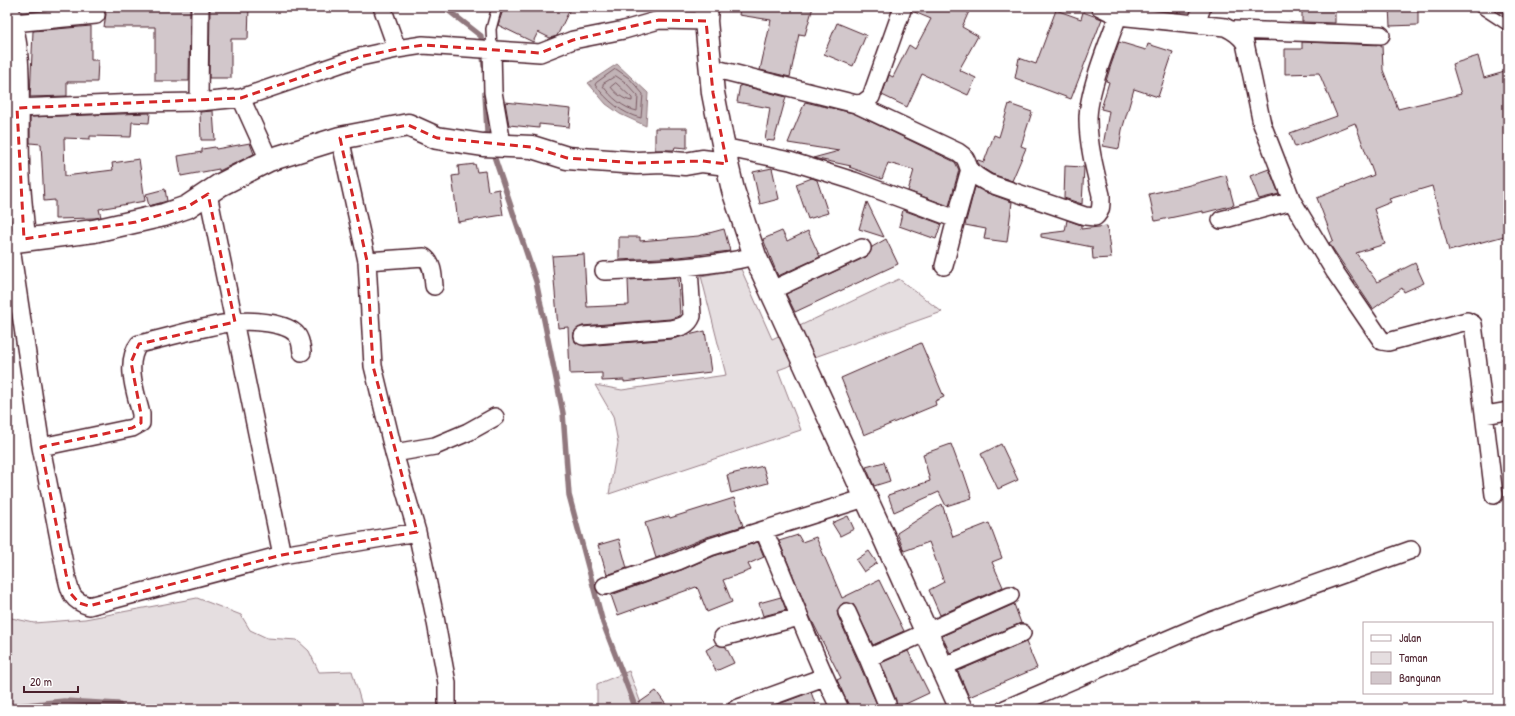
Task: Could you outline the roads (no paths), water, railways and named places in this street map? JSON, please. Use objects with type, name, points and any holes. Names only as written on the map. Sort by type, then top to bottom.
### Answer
[{"type":"street","points":[[199,102],[200,7]]},
{"type":"street","points":[[382,7],[397,49]]},
{"type":"street","points":[[856,104],[864,103],[871,97],[903,7]]},
{"type":"street","points":[[1100,7],[1118,16],[1219,26],[1234,30],[1381,35]]},
{"type":"street","points":[[1196,24],[1202,7]]},
{"type":"street","points":[[17,108],[199,102],[241,98],[360,57],[397,49],[424,45],[540,53],[573,40],[624,30],[658,20],[707,14],[713,93],[725,155],[733,190],[755,256],[961,709]]},
{"type":"street","points":[[96,15],[10,15],[12,80],[17,108],[18,161],[14,241],[41,447],[71,594],[79,603],[89,606],[282,555],[417,532]]},
{"type":"street","points":[[712,68],[856,104],[958,152],[966,157],[970,169],[977,177],[988,183],[1085,216],[1097,216],[1101,207],[1101,196],[1088,119],[1090,102],[1099,70],[1118,16]]},
{"type":"street","points":[[1234,30],[1245,43],[1262,124],[1292,201],[1335,272],[1382,341],[1388,342],[1467,321],[1471,322],[1475,331],[1494,495]]},
{"type":"street","points":[[484,50],[493,92],[493,145]]},
{"type":"street","points":[[241,98],[269,160]]},
{"type":"street","points":[[14,241],[94,231],[136,222],[187,207],[220,185],[269,160],[340,138],[408,124],[437,138],[493,145],[532,147],[567,158],[602,162],[685,164],[725,155],[797,163],[854,181],[956,219]]},
{"type":"street","points":[[340,138],[367,261],[373,366],[394,453],[417,532],[442,652],[447,682],[447,709]]},
{"type":"street","points":[[944,266],[970,169]]},
{"type":"street","points":[[208,194],[282,555]]},
{"type":"street","points":[[1221,220],[1292,201]]},
{"type":"street","points":[[770,290],[862,248]]},
{"type":"street","points":[[367,261],[424,256],[428,259],[432,268],[434,286]]},
{"type":"street","points":[[604,271],[689,268],[730,262],[755,256]]},
{"type":"street","points":[[583,336],[672,329],[684,326],[690,322],[692,316],[689,268]]},
{"type":"street","points":[[41,447],[132,428],[140,422],[141,414],[131,362],[134,350],[139,344],[235,322],[255,322],[279,325],[292,330],[300,342],[302,352]]},
{"type":"street","points":[[1485,415],[1508,411]]},
{"type":"street","points":[[394,453],[435,446],[473,430],[495,417]]},
{"type":"street","points":[[605,586],[678,561],[710,547],[865,498]]},
{"type":"street","points":[[764,531],[789,588],[799,617],[824,677],[840,709]]},
{"type":"street","points":[[1005,709],[1212,621],[1410,550]]},
{"type":"street","points":[[868,658],[1010,595]]},
{"type":"street","points":[[847,612],[887,704]]},
{"type":"street","points":[[723,636],[799,617]]},
{"type":"street","points":[[942,667],[1022,633]]},
{"type":"street","points":[[736,709],[824,677]]},
{"type":"lane","points":[[484,50],[497,7]]},
{"type":"lane","points":[[1480,7],[1508,26]]},
{"type":"water","points":[[617,64],[648,93],[646,126],[620,114],[606,104],[588,83]]},
{"type":"waterway","points":[[444,7],[481,36],[484,66]]},
{"type":"waterway","points":[[1496,7],[1508,14]]},
{"type":"waterway","points":[[485,93],[487,132],[490,142]]},
{"type":"waterway","points":[[492,150],[536,281],[563,413],[569,495],[603,623],[636,709]]},
{"type":"waterway","points":[[7,707],[64,701],[118,704],[123,709]]}]
